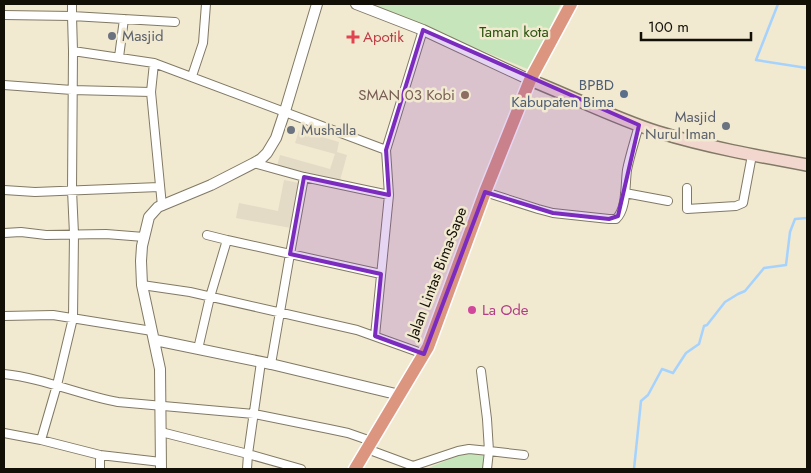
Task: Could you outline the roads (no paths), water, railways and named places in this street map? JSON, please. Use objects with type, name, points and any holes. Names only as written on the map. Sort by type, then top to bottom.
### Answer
[{"type":"highway","name":"Jalan Lintas Bima-Sape","points":[[355,469],[428,347],[485,192],[530,80],[571,4]]},
{"type":"main road","points":[[530,80],[639,125],[703,144],[807,165]]},
{"type":"street","points":[[41,440],[73,318],[72,90],[74,51],[72,4]]},
{"type":"street","points":[[192,76],[203,43],[206,4]]},
{"type":"street","points":[[4,432],[100,455],[161,466],[160,369],[142,285],[140,261],[148,217],[158,207],[211,185],[261,159],[267,152],[276,138],[317,4]]},
{"type":"street","points":[[356,4],[423,30],[530,80]]},
{"type":"street","points":[[4,15],[72,16],[175,22]]},
{"type":"street","points":[[119,58],[124,19]]},
{"type":"street","points":[[375,336],[389,195],[386,150],[423,30]]},
{"type":"street","points":[[74,51],[154,63],[386,150]]},
{"type":"street","points":[[154,63],[152,92],[162,206]]},
{"type":"street","points":[[4,85],[72,90],[152,92]]},
{"type":"street","points":[[485,192],[553,213],[613,220],[620,214],[625,193],[627,170],[639,125]]},
{"type":"street","points":[[687,188],[687,209],[736,206],[743,203],[752,154]]},
{"type":"street","points":[[254,163],[304,177],[389,195]]},
{"type":"street","points":[[247,469],[254,414],[281,312],[304,177]]},
{"type":"street","points":[[4,190],[35,192],[159,187]]},
{"type":"street","points":[[625,193],[668,201]]},
{"type":"street","points":[[4,233],[21,232],[46,235],[106,234],[144,237]]},
{"type":"street","points":[[207,235],[381,274]]},
{"type":"street","points":[[198,349],[226,240]]},
{"type":"street","points":[[142,285],[190,292],[357,330],[424,354]]},
{"type":"street","points":[[4,316],[53,315],[73,318],[153,336],[198,349],[400,395]]},
{"type":"street","points":[[481,371],[489,451],[487,469]]},
{"type":"street","points":[[4,374],[35,379],[106,400],[254,414],[348,433],[413,466],[469,449],[524,455]]},
{"type":"street","points":[[161,432],[301,469]]},
{"type":"street","points":[[100,455],[100,469]]},
{"type":"waterway","points":[[778,4],[756,60],[807,68]]},
{"type":"waterway","points":[[634,469],[641,401],[648,395],[662,369],[673,373],[686,353],[699,344],[704,326],[707,325],[725,302],[745,291],[764,268],[786,265],[790,232],[795,219],[807,218]]},
{"type":"place","name":"Masjid","points":[[112,36]]},
{"type":"place","name":"Apotik","points":[[353,37]]},
{"type":"place","name":"BPBD Kabupaten Bima","points":[[624,94]]},
{"type":"place","name":"SMAN 03 Kobi","points":[[465,95]]},
{"type":"place","name":"Masjid Nurul Iman","points":[[726,126]]},
{"type":"place","name":"Mushalla","points":[[291,130]]},
{"type":"place","name":"La Ode","points":[[472,310]]},
{"type":"park label","name":"Taman kota","points":[[514,32]]}]
